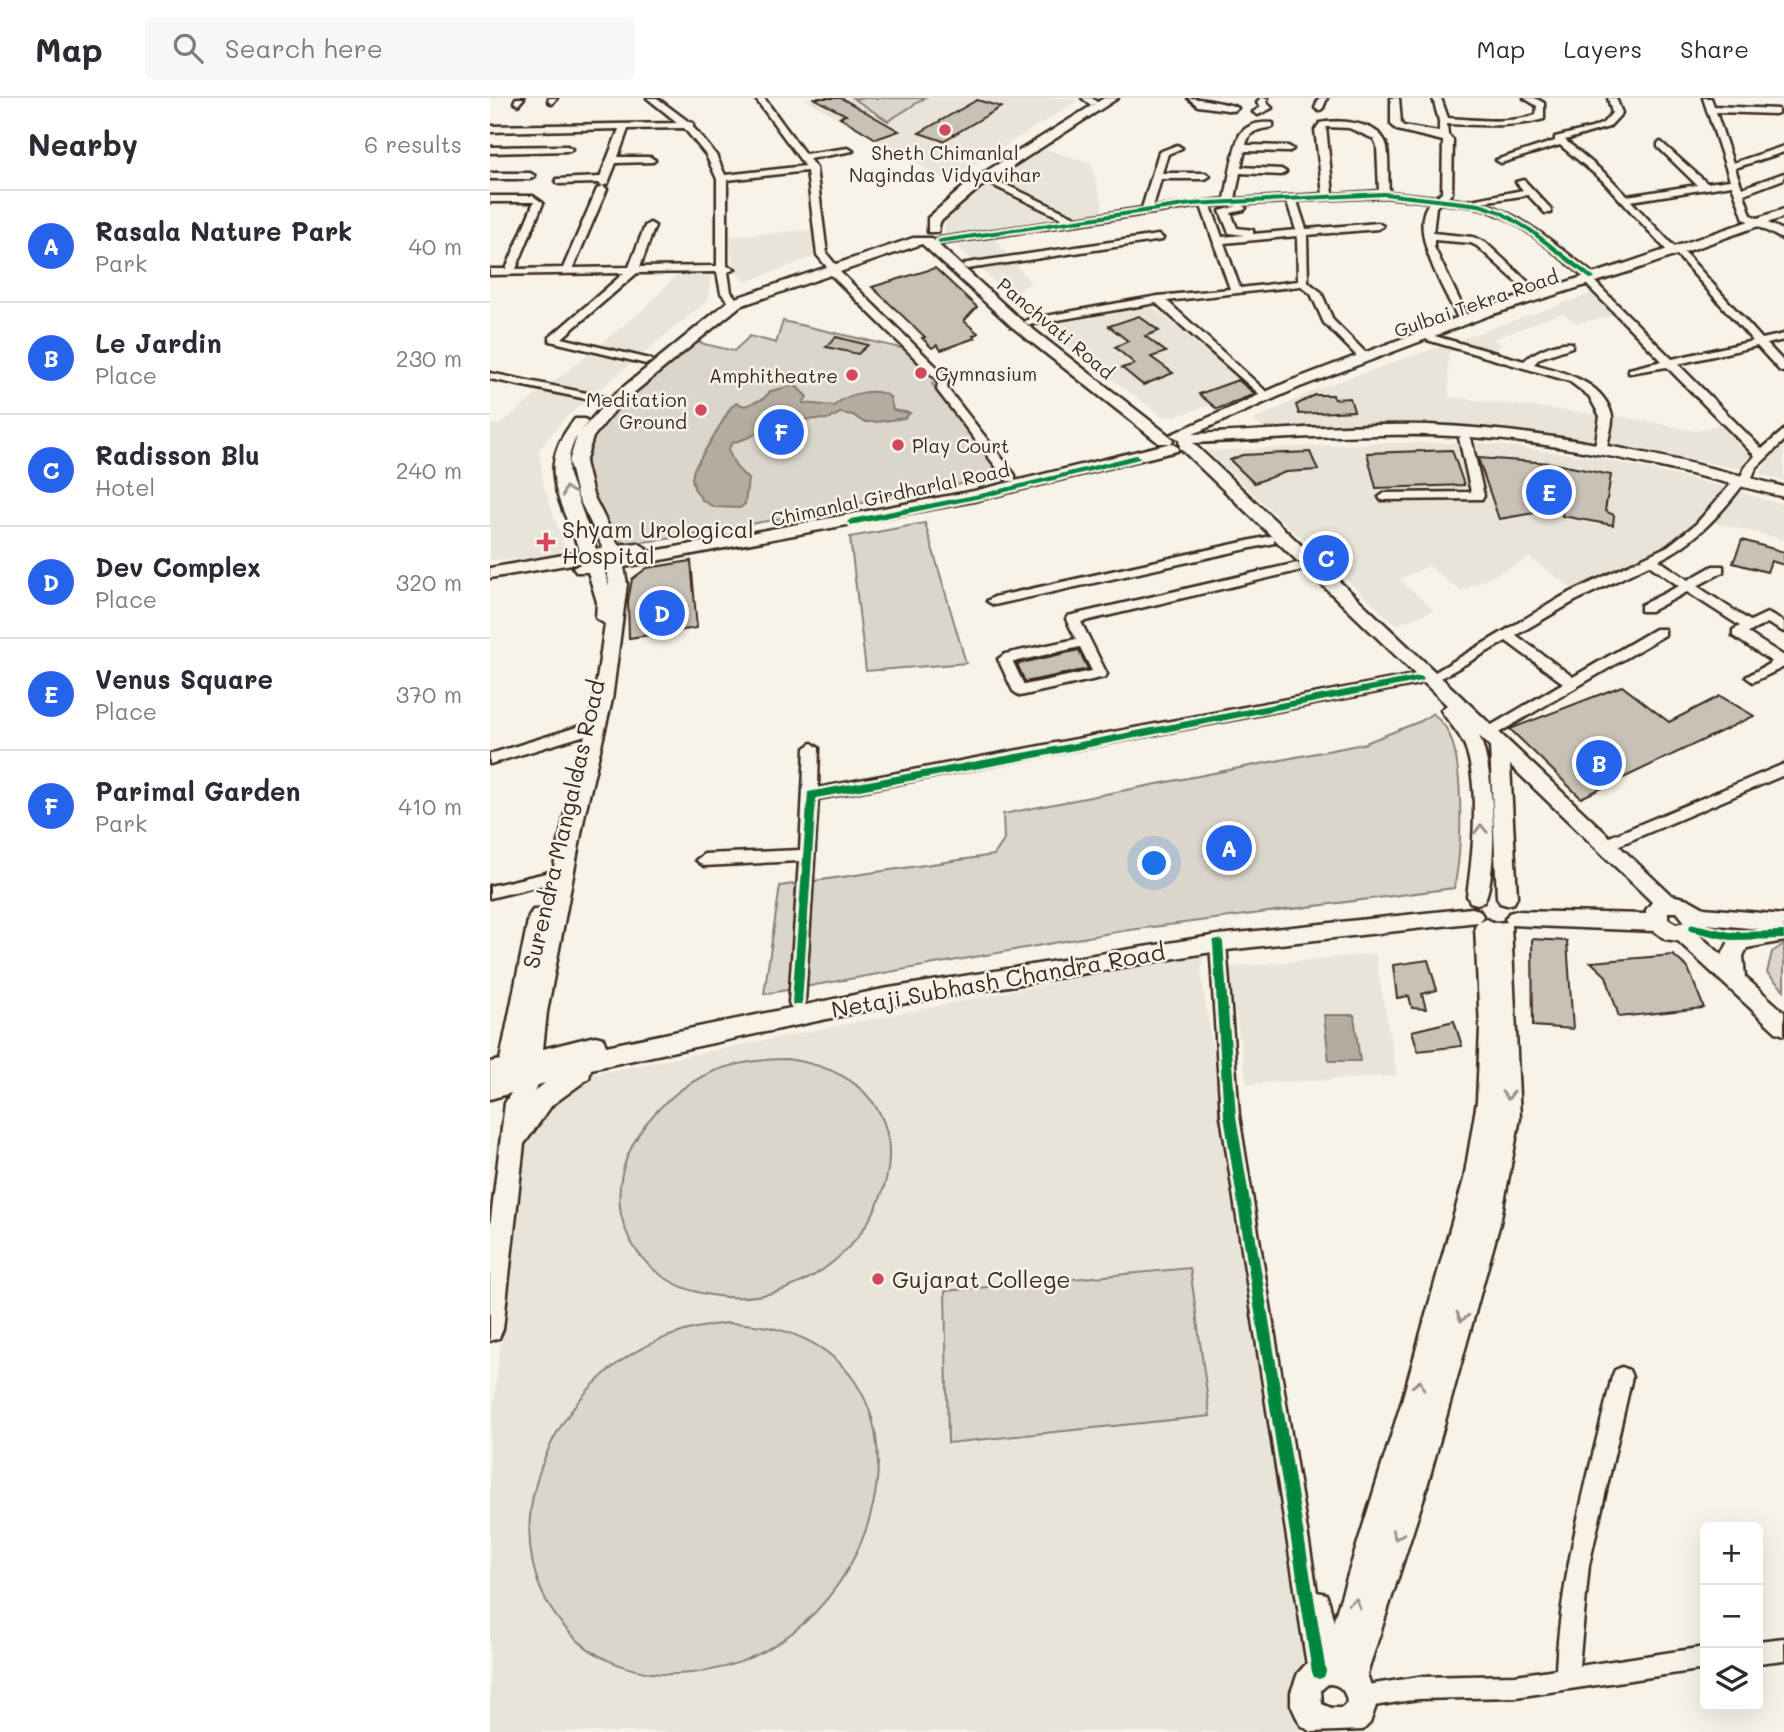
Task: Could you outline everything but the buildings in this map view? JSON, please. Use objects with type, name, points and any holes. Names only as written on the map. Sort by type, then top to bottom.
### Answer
[{"type":"main road","points":[[926,236],[933,221],[948,206],[985,178],[1112,98]]},
{"type":"main road","name":"Surendra Mangaldas Road","points":[[490,1329],[510,1150],[510,1079],[536,1012],[556,877],[604,638],[606,602],[560,466],[563,448],[570,434],[601,399],[716,306],[926,236],[941,204],[968,183],[1094,100]]},
{"type":"main road","name":"Gulbai Tekra Road","points":[[1177,441],[1289,393],[1431,338],[1591,281],[1677,254],[1784,213]]},
{"type":"main road","name":"Gulbai Tekra Road","points":[[1760,224],[1784,219]]},
{"type":"main road","name":"Panchvati Road","points":[[926,236],[967,266],[1029,322],[1177,441]]},
{"type":"main road","name":"Panchvati Road","points":[[926,236],[1016,323],[1177,441]]},
{"type":"main road","name":"Gulbai Tekra Road","points":[[1177,441],[1227,414],[1365,358],[1537,295],[1591,281]]},
{"type":"main road","name":"Surendra Mangaldas Road","points":[[556,877],[603,700],[618,584],[614,557],[585,495],[577,463],[580,445],[615,401],[738,299]]},
{"type":"main road","name":"Chimanlal Girdharlal Road","points":[[614,557],[667,544],[1011,478],[1177,441],[1428,430],[1528,438],[1601,448],[1741,484],[1784,500]]},
{"type":"main road","name":"Chimanlal Girdharlal Road","points":[[614,557],[641,560],[890,514],[984,494],[1177,441],[1235,444],[1371,436],[1465,438],[1525,443],[1784,492]]},
{"type":"main road","points":[[1177,441],[1297,567],[1494,739],[1605,845],[1659,913]]},
{"type":"main road","points":[[1177,441],[1425,678],[1464,725],[1477,753],[1482,873],[1493,912]]},
{"type":"main road","points":[[490,573],[614,557]]},
{"type":"main road","points":[[490,581],[592,560]]},
{"type":"main road","points":[[1341,1679],[1307,1686],[1306,1706],[1317,1724],[1336,1731],[1349,1727],[1360,1714],[1341,1679],[1410,1497],[1488,1223],[1508,1118],[1493,912],[1500,767],[1494,739]]},
{"type":"main road","points":[[1500,767],[1659,913]]},
{"type":"main road","points":[[1659,913],[1684,906],[1690,925],[1735,982],[1784,1026]]},
{"type":"main road","name":"Netaji Subhash Chandra Road","points":[[510,1079],[797,1002],[1215,932],[1493,912],[1659,913]]},
{"type":"main road","name":"Netaji Subhash Chandra Road","points":[[510,1079],[610,1054],[883,998],[1218,943],[1493,912]]},
{"type":"main road","points":[[1690,925],[1783,931]]},
{"type":"main road","points":[[1735,982],[1732,956],[1740,941],[1783,931]]},
{"type":"main road","points":[[510,1150],[525,1120],[549,1090],[610,1054]]},
{"type":"street","points":[[651,98],[690,125]]},
{"type":"street","points":[[664,98],[690,125],[727,178],[726,293],[738,299]]},
{"type":"street","points":[[759,98],[811,168],[822,255],[944,380],[941,388],[1011,478]]},
{"type":"street","points":[[1192,98],[1205,104],[1234,108]]},
{"type":"street","points":[[1258,112],[1268,108],[1261,103],[1264,98]]},
{"type":"street","points":[[1395,98],[1396,124],[1401,128],[1444,136]]},
{"type":"street","points":[[1437,98],[1444,121],[1444,136],[1448,139],[1447,193],[1431,206],[1429,247],[1464,320]]},
{"type":"street","points":[[1444,121],[1521,123],[1538,119],[1541,117],[1541,105],[1528,98]]},
{"type":"street","points":[[1612,98],[1618,113],[1606,125],[1558,139],[1605,178],[1784,369]]},
{"type":"street","points":[[1707,98],[1747,217],[1784,237]]},
{"type":"street","points":[[1711,109],[1775,111]]},
{"type":"street","points":[[1328,196],[1320,130],[1324,125],[1336,122],[1352,125],[1378,137],[1382,146],[1384,194]]},
{"type":"street","points":[[567,149],[490,149],[495,129],[690,125]]},
{"type":"street","points":[[1229,202],[1240,148],[1247,130],[1270,125]]},
{"type":"street","points":[[567,270],[625,126]]},
{"type":"street","points":[[1501,160],[1562,142]]},
{"type":"street","points":[[1661,145],[1705,187]]},
{"type":"street","points":[[1147,209],[1164,152],[1177,148]]},
{"type":"street","points":[[1240,148],[1288,149]]},
{"type":"street","points":[[1730,167],[1784,149]]},
{"type":"street","points":[[803,157],[848,151]]},
{"type":"street","points":[[612,160],[650,160]]},
{"type":"street","points":[[727,178],[811,168]]},
{"type":"street","points":[[1236,170],[1281,172]]},
{"type":"street","points":[[490,176],[530,176]]},
{"type":"street","points":[[1157,176],[1205,176]]},
{"type":"street","points":[[1623,199],[1705,187],[1737,188],[1784,176]]},
{"type":"street","points":[[985,178],[1074,220]]},
{"type":"street","points":[[559,181],[603,184]]},
{"type":"street","points":[[1521,182],[1548,211]]},
{"type":"street","points":[[1462,202],[1530,192]]},
{"type":"street","points":[[1378,226],[1236,232],[1233,231],[1225,211],[1328,196],[1384,194],[1462,202],[1500,212],[1530,230],[1591,281],[1762,456]]},
{"type":"street","points":[[490,199],[536,201],[510,271]]},
{"type":"street","points":[[926,236],[1205,203],[1292,202]]},
{"type":"street","points":[[1292,202],[1301,230],[1303,283]]},
{"type":"street","points":[[1205,203],[1236,292]]},
{"type":"street","points":[[646,361],[554,339],[633,271],[650,226]]},
{"type":"street","points":[[1218,240],[1301,230]]},
{"type":"street","points":[[1428,236],[1464,239],[1481,244],[1537,295]]},
{"type":"street","points":[[967,266],[1158,238]]},
{"type":"street","points":[[490,272],[726,269]]},
{"type":"street","points":[[1029,322],[1158,299],[1303,283],[1316,292],[1328,321],[1365,358]]},
{"type":"street","points":[[1158,299],[1266,397]]},
{"type":"street","points":[[1633,371],[1784,337]]},
{"type":"street","points":[[1431,338],[1573,379],[1594,394],[1606,416],[1601,448]]},
{"type":"street","points":[[1526,365],[1536,356],[1568,345]]},
{"type":"street","points":[[490,376],[601,399]]},
{"type":"street","points":[[811,795],[974,767],[1046,750],[1425,678],[1570,598],[1672,549],[1700,527],[1741,484],[1751,467],[1784,434]]},
{"type":"street","points":[[1385,497],[1478,496],[1465,438]]},
{"type":"street","points":[[994,601],[1270,540]]},
{"type":"street","points":[[1648,559],[1749,626]]},
{"type":"street","points":[[1085,642],[1005,659],[1020,691],[1100,674],[1085,642],[1073,619],[1297,567]]},
{"type":"street","points":[[1646,608],[1718,569]]},
{"type":"street","points":[[1783,661],[1738,633],[1767,617],[1784,628]]},
{"type":"street","points":[[1494,739],[1572,683],[1660,632]]},
{"type":"street","points":[[1506,635],[1572,683]]},
{"type":"street","points":[[1753,677],[1783,661]]},
{"type":"street","points":[[490,759],[587,729]]},
{"type":"street","points":[[797,1002],[812,748]]},
{"type":"street","points":[[1605,845],[1784,769]]},
{"type":"street","points":[[704,860],[806,855]]},
{"type":"street","points":[[490,892],[556,877]]},
{"type":"street","points":[[1218,943],[1230,1116],[1293,1501],[1341,1679],[1418,1688],[1516,1686],[1700,1659]]},
{"type":"street","points":[[1567,1678],[1567,1639],[1582,1555],[1622,1377]]},
{"type":"street","points":[[1763,1651],[1784,1649]]},
{"type":"shaded area","name":"Sheth Chimanlal Nagindas Vidyavihar","points":[[803,98],[1073,98],[1078,101],[947,181]]},
{"type":"shaded area","points":[[853,98],[925,98],[888,121]]},
{"type":"shaded area","points":[[1042,148],[1091,163],[1103,206],[1097,222],[995,240],[1031,283],[1014,293],[1035,317],[1051,325],[1152,306],[1256,392],[1172,417],[1162,416],[1040,326],[944,233],[946,218],[966,197]]},
{"type":"shaded area","points":[[811,230],[817,256],[746,282],[733,269],[730,236]]},
{"type":"shaded area","points":[[677,274],[711,276],[708,300],[564,419],[539,450],[544,487],[564,546],[555,558],[490,560],[490,424],[498,426],[645,308]]},
{"type":"shaded area","points":[[1593,293],[1618,315],[1577,323],[1562,313],[1494,339],[1502,345],[1489,353],[1464,346],[1448,354],[1449,397],[1629,418],[1696,431],[1725,423],[1759,455],[1746,470],[1557,435],[1264,428],[1253,420],[1320,388]]},
{"type":"shaded area","points":[[783,321],[905,349],[916,356],[937,380],[932,384],[997,467],[998,477],[683,537],[626,544],[612,537],[585,494],[583,442],[589,432],[665,364],[696,342],[734,351],[750,336],[776,343]]},
{"type":"shaded area","points":[[795,385],[807,397],[803,403],[834,406],[853,395],[877,392],[890,397],[893,410],[910,413],[905,418],[876,422],[863,422],[853,415],[840,413],[830,419],[777,420],[750,437],[732,443],[728,450],[736,467],[748,479],[745,504],[740,508],[714,507],[702,500],[694,488],[694,469],[731,407],[737,403],[745,406],[763,399],[771,391]]},
{"type":"shaded area","points":[[1784,442],[1784,481],[1760,474],[1773,453]]},
{"type":"shaded area","points":[[1375,443],[1482,443],[1599,458],[1729,488],[1694,524],[1665,547],[1576,591],[1530,558],[1461,591],[1428,566],[1399,579],[1434,610],[1396,625],[1207,451]]},
{"type":"shaded area","points":[[1739,492],[1784,505],[1784,540],[1713,522]]},
{"type":"shaded area","points":[[925,523],[966,663],[866,671],[850,537]]},
{"type":"shaded area","points":[[1433,713],[1447,730],[1457,763],[1460,831],[1454,888],[1122,931],[764,994],[780,886],[994,855],[1004,840],[1003,814],[1363,744],[1421,721]]},
{"type":"shaded area","points":[[1784,944],[1784,990],[1767,973],[1772,952]]},
{"type":"shaded area","name":"Gujarat College","points":[[1204,953],[1201,973],[1304,1647],[1298,1684],[1301,1732],[490,1732],[490,1439],[529,1090],[544,1084]]},
{"type":"shaded area","points":[[1375,954],[1397,1076],[1247,1084],[1228,967]]},
{"type":"shaded area","points":[[1324,1015],[1354,1015],[1360,1061],[1329,1061]]},
{"type":"shaded area","points":[[787,1059],[846,1078],[879,1113],[889,1155],[879,1201],[852,1244],[811,1277],[760,1296],[701,1293],[673,1283],[656,1272],[642,1258],[623,1223],[619,1196],[623,1170],[633,1145],[648,1121],[667,1101],[690,1084],[732,1065]]},
{"type":"shaded area","points":[[1190,1268],[1210,1416],[948,1443],[945,1291]]},
{"type":"shaded area","points":[[727,1323],[805,1339],[854,1381],[876,1438],[873,1503],[848,1568],[803,1624],[740,1662],[662,1674],[636,1670],[611,1662],[588,1649],[569,1632],[545,1599],[532,1562],[530,1524],[535,1486],[549,1449],[569,1414],[594,1384],[624,1359],[660,1339],[699,1327]]},
{"type":"cycle path","points":[[940,241],[1191,204],[1384,194],[1480,205],[1500,212],[1530,230],[1592,278]]},
{"type":"cycle path","points":[[851,522],[985,495],[1136,457]]},
{"type":"cycle path","points":[[797,1002],[811,795],[1419,679]]},
{"type":"cycle path","points":[[1694,928],[1730,936],[1784,935]]},
{"type":"cycle path","points":[[1218,943],[1230,1116],[1319,1672]]},
{"type":"place","name":"Sheth Chimanlal Nagindas Vidyavihar","points":[[945,130]]},
{"type":"place","name":"Gymnasium","points":[[921,373]]},
{"type":"place","name":"Amphitheatre","points":[[852,375]]},
{"type":"place","name":"Meditation Ground","points":[[701,410]]},
{"type":"place","name":"Parimal Garden","points":[[781,432]]},
{"type":"place","name":"Play Court","points":[[898,445]]},
{"type":"place","name":"Venus Square","points":[[1549,492]]},
{"type":"place","name":"Shyam Urological Hospital","points":[[546,542]]},
{"type":"place","name":"Radisson Blu","points":[[1326,558]]},
{"type":"place","name":"Dev Complex","points":[[662,613]]},
{"type":"place","name":"Le Jardin","points":[[1599,763]]},
{"type":"place","name":"Rasala Nature Park","points":[[1229,848]]},
{"type":"place","name":"Gujarat College","points":[[878,1279]]}]
